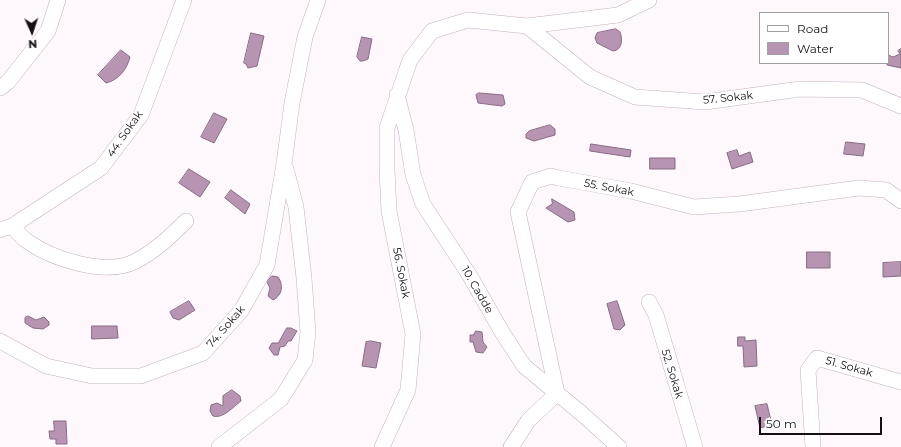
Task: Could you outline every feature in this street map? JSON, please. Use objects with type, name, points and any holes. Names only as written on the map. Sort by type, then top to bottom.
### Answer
[{"type":"street","points":[[0,88],[8,82],[48,31],[58,0]]},
{"type":"street","name":"44. Sokak","points":[[184,0],[141,115],[101,168],[6,228],[47,254],[94,267],[113,267],[132,263],[154,251],[186,221]]},
{"type":"street","name":"74. Sokak","points":[[0,341],[46,366],[92,376],[141,376],[203,353],[241,311],[267,265],[284,164],[292,103],[304,37],[318,0]]},
{"type":"street","points":[[527,26],[618,15],[649,0]]},
{"type":"street","name":"56. Sokak","points":[[382,447],[408,390],[413,334],[389,211],[387,128],[397,95],[410,60],[432,31],[468,20],[527,26]]},
{"type":"street","name":"57. Sokak","points":[[527,26],[590,77],[635,97],[705,102],[800,89],[862,90],[901,106]]},
{"type":"street","name":"10. Cadde","points":[[397,95],[406,130],[413,174],[423,204],[470,276],[502,332],[524,366],[618,447]]},
{"type":"street","name":"74. Sokak","points":[[219,447],[281,399],[305,360],[308,332],[304,278],[296,207],[284,164]]},
{"type":"street","name":"55. Sokak","points":[[557,393],[518,212],[532,182],[552,176],[631,192],[694,207],[739,204],[859,188],[886,190],[901,201]]},
{"type":"street","name":"52. Sokak","points":[[649,302],[656,315],[695,447]]},
{"type":"street","name":"51. Sokak","points":[[813,447],[808,370],[817,358],[901,382]]},
{"type":"street","points":[[511,447],[528,421],[557,393]]},
{"type":"water","points":[[616,29],[620,32],[621,38],[621,44],[618,49],[613,51],[597,43],[595,38],[597,33]]},
{"type":"water","points":[[251,33],[264,36],[257,66],[248,68],[244,63]]},
{"type":"water","points":[[362,37],[372,39],[368,59],[360,61],[357,57]]},
{"type":"water","points":[[901,49],[901,68],[887,65],[889,64],[889,55],[893,57],[900,54],[898,51]]},
{"type":"water","points":[[121,50],[130,57],[127,66],[119,77],[106,83],[98,75]]},
{"type":"water","points":[[479,93],[503,95],[505,104],[502,106],[478,103],[476,95]]},
{"type":"water","points":[[214,113],[227,119],[214,143],[201,137]]},
{"type":"water","points":[[550,125],[555,129],[555,135],[534,141],[526,138],[526,134],[529,131]]},
{"type":"water","points":[[846,142],[865,144],[863,156],[844,154]]},
{"type":"water","points":[[591,144],[631,150],[630,157],[590,151]]},
{"type":"water","points":[[737,150],[739,156],[750,152],[753,162],[732,169],[727,153]]},
{"type":"water","points":[[650,158],[675,158],[675,169],[650,169]]},
{"type":"water","points":[[189,169],[210,182],[200,197],[179,183]]},
{"type":"water","points":[[231,190],[250,204],[245,214],[225,198]]},
{"type":"water","points":[[552,199],[574,212],[575,220],[568,222],[546,208],[552,204]]},
{"type":"water","points":[[807,252],[830,252],[830,268],[807,268]]},
{"type":"water","points":[[901,262],[901,276],[883,277],[883,263]]},
{"type":"water","points":[[272,276],[278,277],[281,283],[280,293],[273,300],[268,296],[270,288],[267,282]]},
{"type":"water","points":[[189,301],[195,310],[179,320],[173,318],[170,312]]},
{"type":"water","points":[[617,301],[625,325],[620,330],[614,329],[607,304]]},
{"type":"water","points":[[28,316],[36,320],[44,317],[49,322],[49,325],[43,329],[33,328],[25,323],[25,318]]},
{"type":"water","points":[[92,326],[117,326],[118,338],[92,339]]},
{"type":"water","points":[[287,328],[297,331],[291,341],[288,341],[285,346],[280,347],[278,355],[274,355],[269,348],[272,343],[278,343]]},
{"type":"water","points":[[476,331],[482,332],[483,342],[487,347],[483,353],[476,352],[473,342],[470,342],[470,335],[473,335]]},
{"type":"water","points":[[738,337],[745,337],[745,341],[756,340],[757,366],[744,367],[743,346],[738,346]]},
{"type":"water","points":[[371,341],[381,343],[376,368],[362,366],[366,342]]},
{"type":"water","points":[[232,390],[240,396],[241,401],[224,414],[220,416],[213,416],[210,411],[211,405],[217,403],[223,406],[223,396]]},
{"type":"water","points":[[767,404],[772,425],[760,428],[755,406]]},
{"type":"water","points":[[54,421],[66,421],[67,444],[56,444],[56,439],[50,439],[49,431],[54,431]]}]
